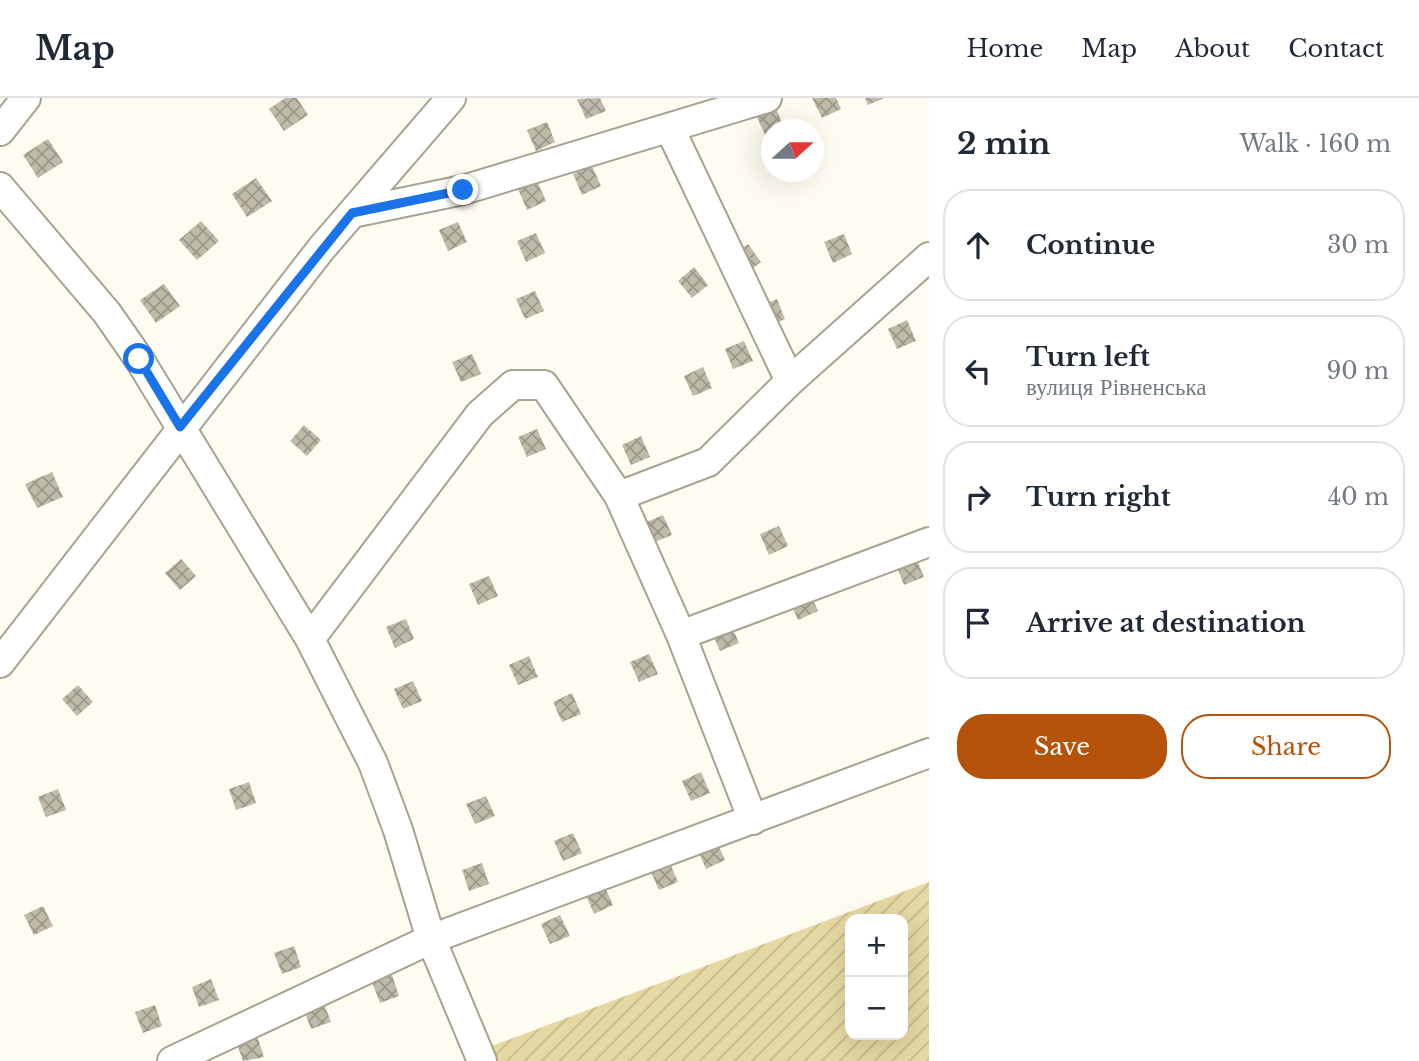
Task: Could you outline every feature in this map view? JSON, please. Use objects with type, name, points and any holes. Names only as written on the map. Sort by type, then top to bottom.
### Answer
[{"type":"street","points":[[0,131],[26,98]]},
{"type":"street","points":[[0,663],[180,427],[352,213],[452,98]]},
{"type":"street","points":[[352,213],[463,190],[767,98]]},
{"type":"street","points":[[670,129],[790,381]]},
{"type":"street","points":[[0,187],[107,313],[310,639],[373,763],[398,830],[431,939],[482,1061]]},
{"type":"street","points":[[619,496],[708,462],[790,381],[929,257]]},
{"type":"street","points":[[310,639],[480,414],[513,385],[544,385],[619,496],[681,635],[753,820]]},
{"type":"street","points":[[681,635],[929,542]]},
{"type":"street","points":[[172,1061],[431,939],[929,753]]},
{"type":"shaded area","points":[[929,882],[929,1061],[494,1061],[489,1047]]},
{"type":"building","points":[[285,98],[297,98],[308,115],[284,131],[269,109]]},
{"type":"building","points":[[600,98],[606,111],[586,119],[577,99]]},
{"type":"building","points":[[812,98],[836,98],[841,109],[822,118]]},
{"type":"building","points":[[865,98],[884,98],[868,105]]},
{"type":"building","points":[[775,106],[781,119],[761,119],[761,126],[756,115]]},
{"type":"building","points":[[547,122],[555,142],[536,151],[527,130]]},
{"type":"building","points":[[48,139],[63,162],[38,178],[23,155]]},
{"type":"building","points":[[592,166],[601,186],[582,195],[573,174]]},
{"type":"building","points":[[256,178],[272,201],[247,217],[232,194]]},
{"type":"building","points":[[537,181],[546,201],[527,210],[518,189]]},
{"type":"building","points":[[201,221],[219,241],[197,260],[179,240]]},
{"type":"building","points":[[458,222],[467,242],[448,251],[439,230]]},
{"type":"building","points":[[536,233],[545,253],[526,262],[517,241]]},
{"type":"building","points":[[844,234],[852,254],[833,263],[824,242]]},
{"type":"building","points":[[748,244],[761,262],[744,274],[731,256]]},
{"type":"building","points":[[694,267],[708,285],[692,298],[678,281]]},
{"type":"building","points":[[164,284],[180,306],[156,323],[140,300]]},
{"type":"building","points":[[535,291],[544,311],[525,319],[516,299]]},
{"type":"building","points":[[777,299],[785,319],[766,328],[757,307]]},
{"type":"building","points":[[907,320],[916,341],[897,349],[888,329]]},
{"type":"building","points":[[744,341],[753,361],[733,369],[725,349]]},
{"type":"building","points":[[472,354],[481,374],[461,382],[452,362]]},
{"type":"building","points":[[703,367],[712,388],[693,396],[684,376]]},
{"type":"building","points":[[304,425],[321,440],[307,456],[290,441]]},
{"type":"building","points":[[537,429],[546,449],[527,457],[518,437]]},
{"type":"building","points":[[641,436],[650,457],[631,465],[622,445]]},
{"type":"building","points":[[52,472],[63,497],[37,508],[25,484]]},
{"type":"building","points":[[663,515],[672,535],[652,543],[644,523]]},
{"type":"building","points":[[779,526],[788,546],[769,555],[760,534]]},
{"type":"building","points":[[915,556],[924,577],[904,585],[896,565]]},
{"type":"building","points":[[181,559],[196,576],[180,590],[165,573]]},
{"type":"building","points":[[489,576],[498,596],[478,605],[469,584]]},
{"type":"building","points":[[809,591],[818,611],[798,620],[789,599]]},
{"type":"building","points":[[406,619],[414,639],[395,648],[386,627]]},
{"type":"building","points":[[730,622],[739,643],[720,651],[711,631]]},
{"type":"building","points":[[649,654],[658,674],[639,682],[630,662]]},
{"type":"building","points":[[529,656],[538,677],[518,685],[509,665]]},
{"type":"building","points":[[413,681],[422,701],[403,709],[394,689]]},
{"type":"building","points":[[78,685],[93,702],[77,716],[62,699]]},
{"type":"building","points":[[572,693],[581,714],[562,722],[553,702]]},
{"type":"building","points":[[701,772],[710,793],[691,801],[682,781]]},
{"type":"building","points":[[249,782],[256,803],[236,810],[229,789]]},
{"type":"building","points":[[58,789],[66,810],[46,817],[38,797]]},
{"type":"building","points":[[486,796],[495,816],[475,824],[466,804]]},
{"type":"building","points":[[573,833],[582,853],[563,861],[554,841]]},
{"type":"building","points":[[716,840],[725,860],[706,869],[697,848]]},
{"type":"building","points":[[669,861],[678,882],[659,890],[650,870]]},
{"type":"building","points":[[482,863],[489,884],[469,891],[462,870]]},
{"type":"building","points":[[604,885],[613,905],[594,914],[585,893]]},
{"type":"building","points":[[43,906],[53,926],[34,935],[24,915]]},
{"type":"building","points":[[560,915],[570,936],[550,944],[541,924]]},
{"type":"building","points":[[294,946],[301,967],[282,974],[274,953]]},
{"type":"building","points":[[392,975],[399,996],[380,1003],[372,982]]},
{"type":"building","points":[[211,979],[219,1000],[199,1007],[192,987]]},
{"type":"building","points":[[323,1001],[331,1022],[311,1029],[303,1008]]},
{"type":"building","points":[[155,1005],[162,1026],[143,1033],[135,1012]]},
{"type":"building","points":[[257,1036],[264,1057],[243,1061],[237,1044]]},
{"type":"route","points":[[139,359],[180,427],[352,213],[463,190]]}]
